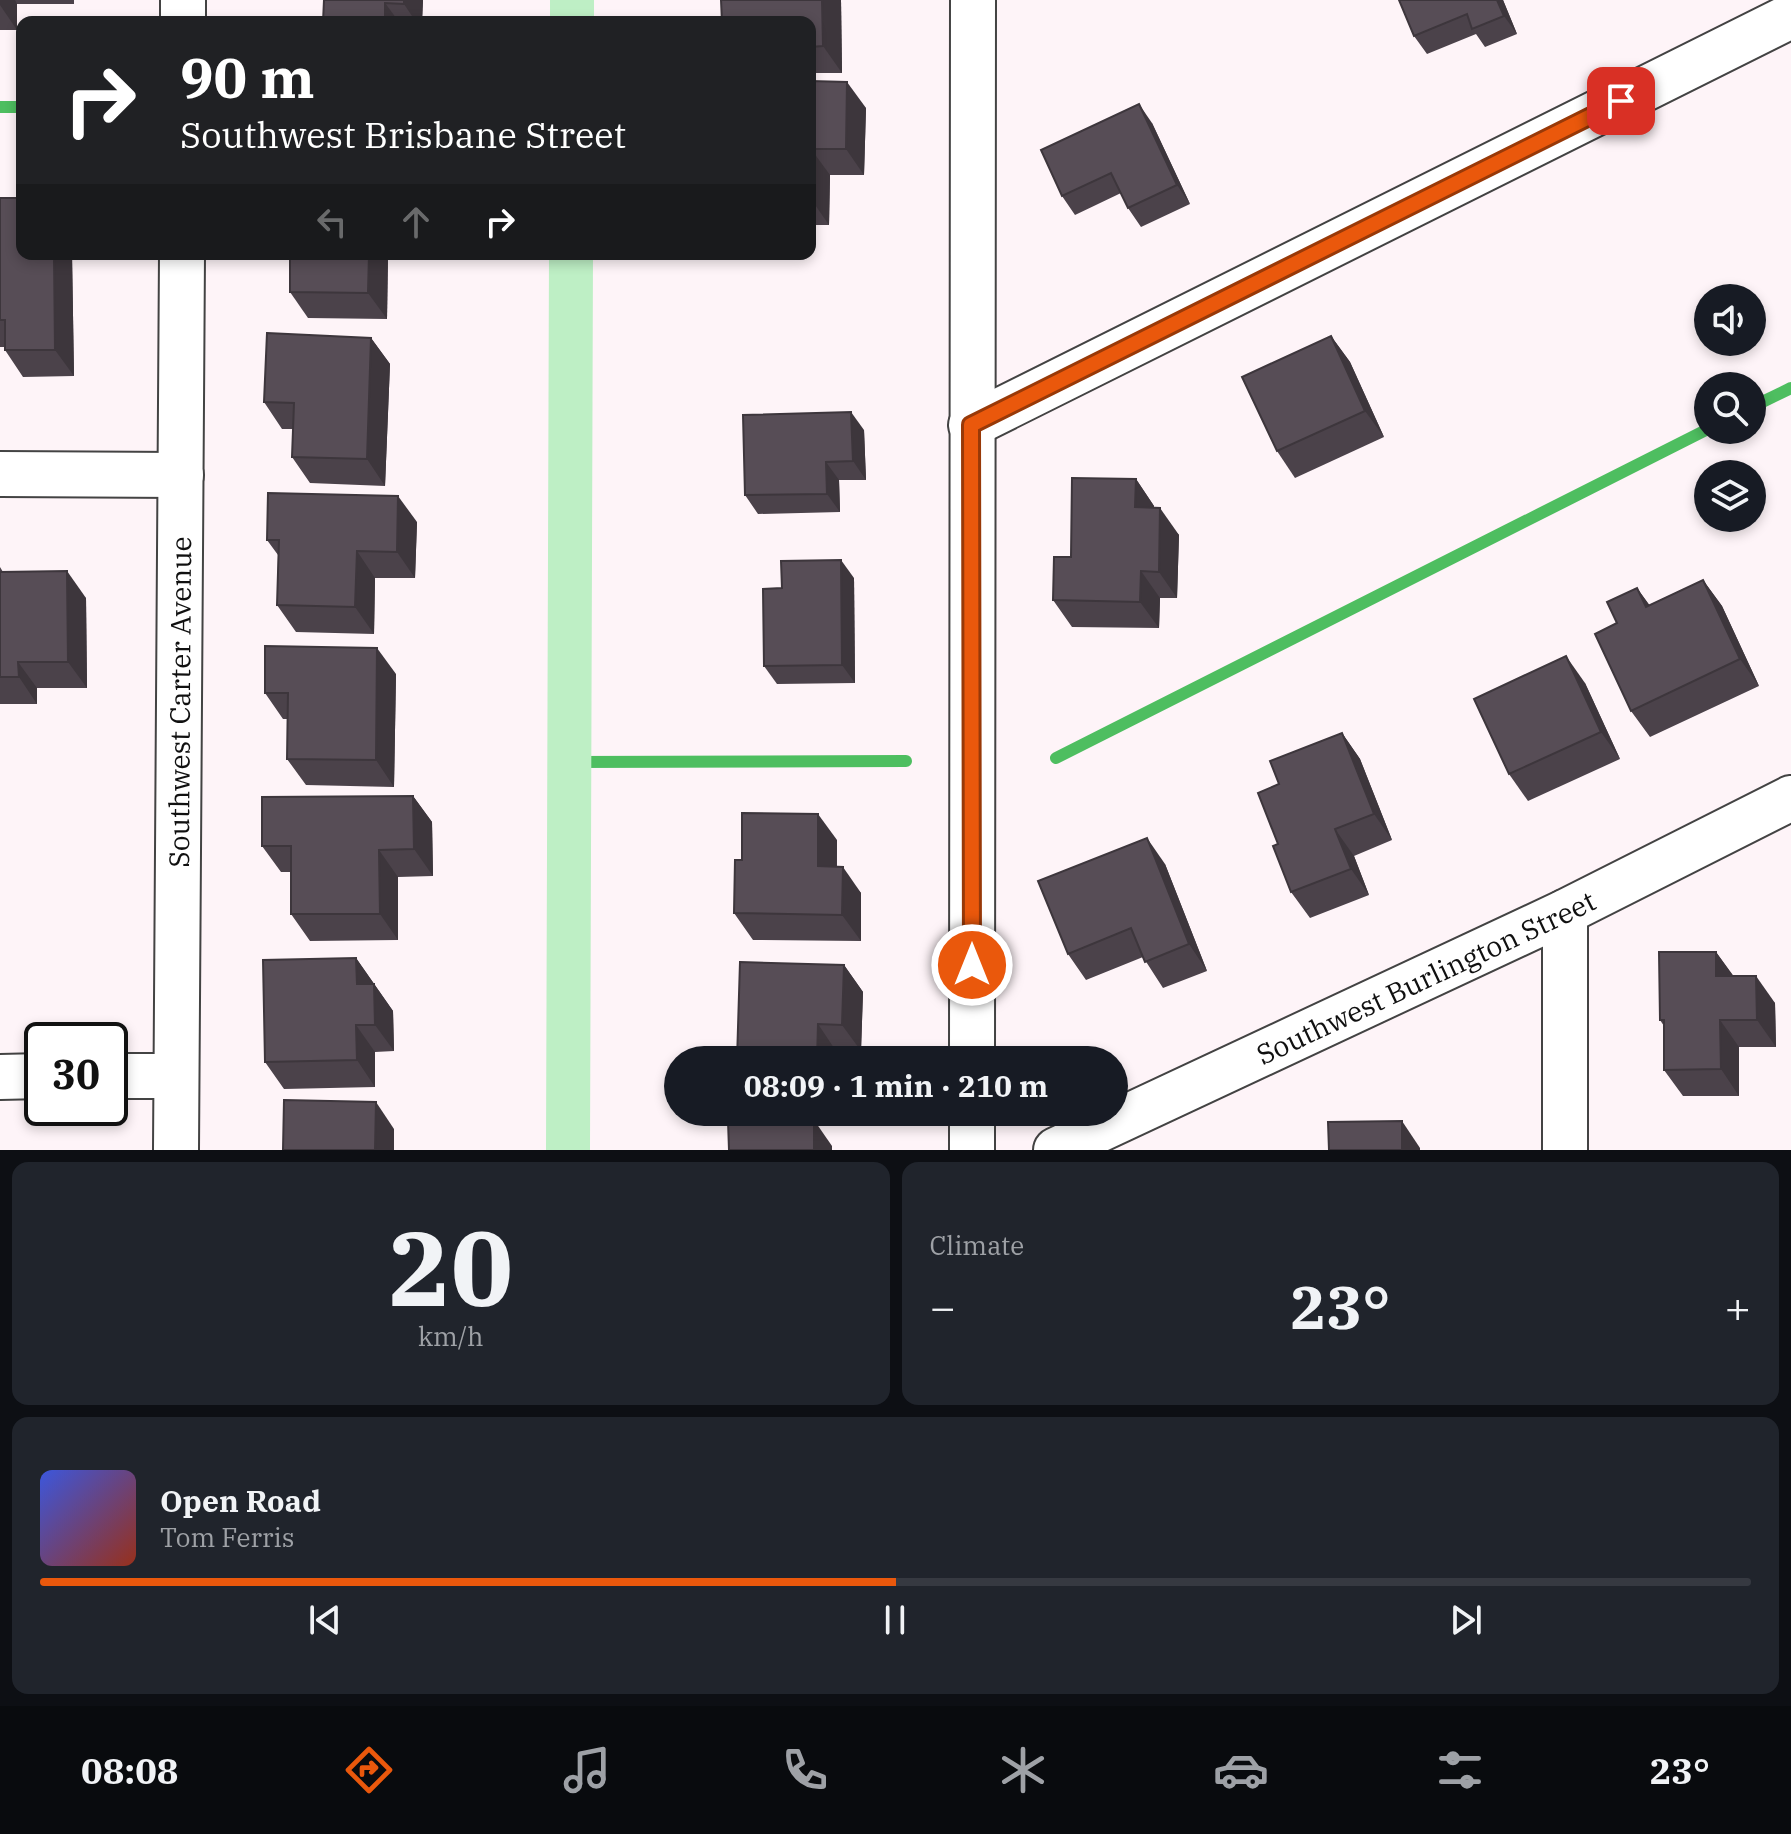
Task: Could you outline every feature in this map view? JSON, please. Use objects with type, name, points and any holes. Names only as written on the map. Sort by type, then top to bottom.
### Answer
[{"type":"street","points":[[972,1046],[973,0]]},
{"type":"street","points":[[971,425],[1791,16]]},
{"type":"street","name":"Southwest Carter Avenue","points":[[176,1150],[182,260]]},
{"type":"street","points":[[0,474],[181,475]]},
{"type":"street","name":"Southwest Burlington Street","points":[[1056,1150],[1565,912],[1791,798]]},
{"type":"street","points":[[1565,912],[1565,1150]]},
{"type":"street","points":[[0,1077],[24,1076]]},
{"type":"street","points":[[128,1076],[176,1076]]},
{"type":"street","points":[[972,1126],[972,1150]]},
{"type":"building","points":[[324,0],[404,0],[404,4],[385,3],[385,16],[323,16]]},
{"type":"building","points":[[721,0],[822,0],[823,46],[816,47],[816,16],[722,16]]},
{"type":"building","points":[[1399,0],[1497,0],[1504,16],[1472,29],[1467,14],[1414,36]]},
{"type":"building","points":[[816,81],[847,82],[846,149],[816,149]]},
{"type":"building","points":[[1139,104],[1177,185],[1128,208],[1111,173],[1062,196],[1041,150]]},
{"type":"building","points":[[0,198],[16,198],[16,260],[54,260],[55,350],[5,350],[5,320],[0,320]]},
{"type":"building","points":[[290,260],[369,260],[368,293],[290,292]]},
{"type":"building","points":[[267,333],[371,338],[367,459],[292,457],[294,403],[264,402]]},
{"type":"building","points":[[1331,336],[1365,411],[1277,451],[1242,377]]},
{"type":"building","points":[[851,412],[853,461],[826,462],[827,494],[745,495],[743,415]]},
{"type":"building","points":[[1072,478],[1136,479],[1135,507],[1160,508],[1159,572],[1141,571],[1140,602],[1053,600],[1054,557],[1071,557]]},
{"type":"building","points":[[268,493],[398,496],[397,552],[357,551],[355,607],[277,605],[279,540],[267,540]]},
{"type":"building","points":[[841,560],[842,665],[764,666],[763,589],[782,588],[781,561]]},
{"type":"building","points":[[67,571],[68,662],[18,662],[19,677],[0,677],[0,572]]},
{"type":"building","points":[[1703,580],[1740,659],[1631,711],[1595,634],[1617,623],[1607,602],[1637,588],[1646,607]]},
{"type":"building","points":[[265,646],[377,648],[376,760],[287,759],[288,693],[265,693]]},
{"type":"building","points":[[1566,656],[1601,732],[1509,774],[1474,699]]},
{"type":"building","points":[[1342,733],[1374,814],[1335,829],[1351,869],[1291,892],[1273,846],[1278,844],[1258,793],[1279,784],[1270,761]]},
{"type":"building","points":[[413,796],[414,849],[379,850],[380,914],[291,914],[291,846],[262,846],[262,797]]},
{"type":"building","points":[[742,813],[818,814],[818,866],[843,867],[842,915],[734,913],[735,860],[742,860]]},
{"type":"building","points":[[1147,838],[1189,944],[1145,962],[1131,928],[1068,954],[1038,881]]},
{"type":"building","points":[[1659,952],[1716,952],[1716,976],[1756,976],[1757,1020],[1720,1020],[1721,1069],[1664,1070]]},
{"type":"building","points":[[356,958],[357,984],[374,984],[375,1025],[356,1025],[357,1060],[265,1062],[263,960]]},
{"type":"building","points":[[740,962],[844,965],[842,1025],[818,1024],[817,1046],[737,1046]]},
{"type":"building","points":[[284,1100],[376,1102],[375,1150],[283,1150]]},
{"type":"building","points":[[1402,1121],[1402,1148],[1412,1150],[1329,1150],[1328,1122]]},
{"type":"building","points":[[728,1126],[814,1126],[814,1150],[729,1150]]},
{"type":"waterway","points":[[572,0],[572,16]]},
{"type":"waterway","points":[[0,107],[16,107]]},
{"type":"waterway","points":[[568,1150],[571,260]]},
{"type":"waterway","points":[[1766,400],[1791,388]]},
{"type":"waterway","points":[[1056,758],[1694,436]]},
{"type":"waterway","points":[[570,762],[906,761]]},
{"type":"route","points":[[972,965],[971,425],[1621,101]]}]
